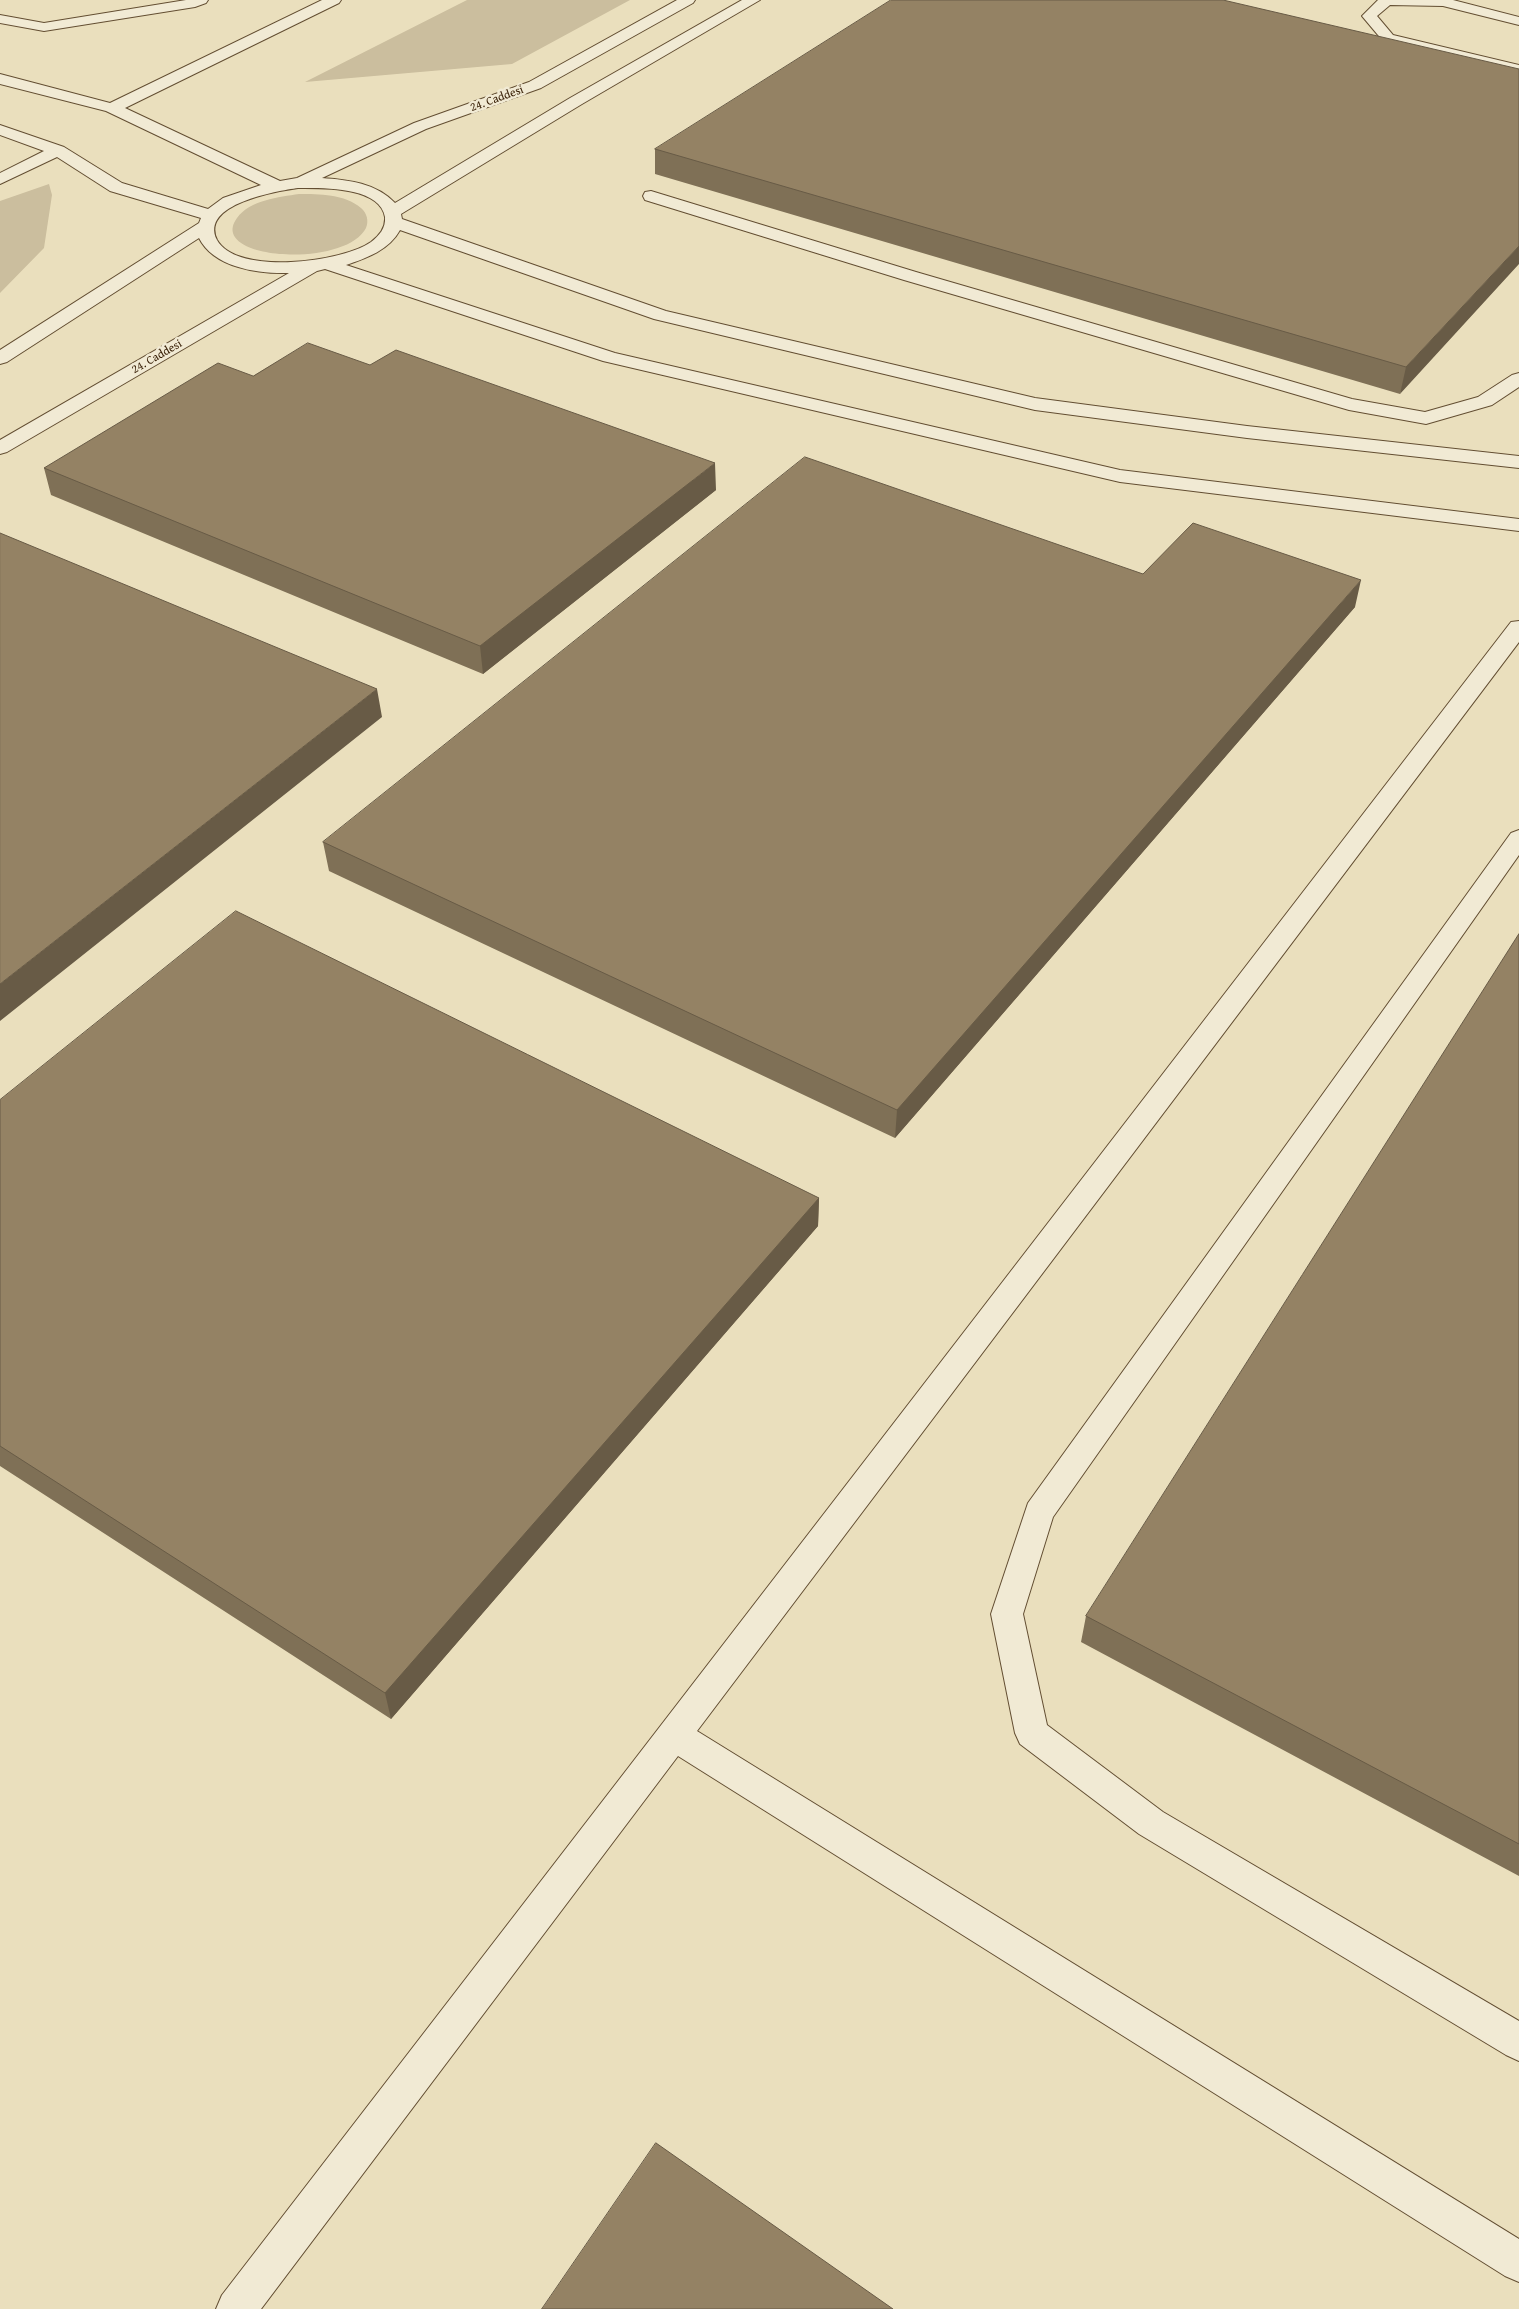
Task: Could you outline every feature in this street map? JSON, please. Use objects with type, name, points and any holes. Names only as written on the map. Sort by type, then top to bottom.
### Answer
[{"type":"street","points":[[0,19],[44,27],[195,3],[201,0]]},
{"type":"street","points":[[112,108],[334,0]]},
{"type":"street","name":"24. Caddesi","points":[[298,183],[420,126],[535,85],[688,0]]},
{"type":"street","points":[[393,217],[576,101],[753,0]]},
{"type":"street","points":[[1519,21],[1442,2],[1386,2],[1370,16],[1388,38],[1519,70]]},
{"type":"street","points":[[0,79],[112,108],[276,186]]},
{"type":"street","points":[[0,130],[58,150],[116,187],[209,221]]},
{"type":"street","points":[[0,179],[58,150]]},
{"type":"street","points":[[0,358],[209,221],[223,206],[237,198],[276,186],[298,183],[341,185],[376,195],[387,203],[393,217],[390,233],[380,243],[347,259],[320,265],[279,268],[238,261],[222,254],[212,246],[206,236],[209,221]]},
{"type":"street","points":[[651,196],[930,282],[1350,404],[1426,418],[1485,401],[1519,379]]},
{"type":"street","points":[[393,217],[660,315],[1035,404],[1247,432],[1519,462]]},
{"type":"street","points":[[320,265],[610,357],[1120,476],[1519,524]]},
{"type":"street","name":"24. Caddesi","points":[[0,448],[320,265]]},
{"type":"street","points":[[236,2309],[1519,627]]},
{"type":"street","points":[[1519,838],[1039,1512],[1007,1614],[1032,1733],[1151,1823],[1519,2042]]},
{"type":"street","points":[[674,1735],[1519,2262]]},
{"type":"shaded area","points":[[467,0],[630,0],[512,64],[305,82]]},
{"type":"shaded area","points":[[49,184],[52,195],[44,248],[0,293],[0,201]]},
{"type":"shaded area","points":[[299,194],[340,197],[355,203],[366,215],[366,228],[353,241],[333,250],[308,254],[282,254],[259,250],[241,243],[233,232],[237,218],[249,207],[265,200]]},
{"type":"building","points":[[891,0],[1223,0],[1519,69],[1519,246],[1406,367],[655,149]]},
{"type":"building","points":[[308,343],[370,365],[396,350],[715,463],[480,646],[44,468],[218,363],[253,376]]},
{"type":"building","points":[[805,457],[1143,574],[1193,523],[1361,580],[897,1110],[323,842]]},
{"type":"building","points":[[0,533],[377,689],[0,984]]},
{"type":"building","points":[[236,911],[819,1198],[385,1693],[0,1446],[0,1100]]},
{"type":"building","points":[[1519,934],[1519,1844],[1086,1616]]},
{"type":"building","points":[[656,2143],[893,2309],[542,2309]]}]
